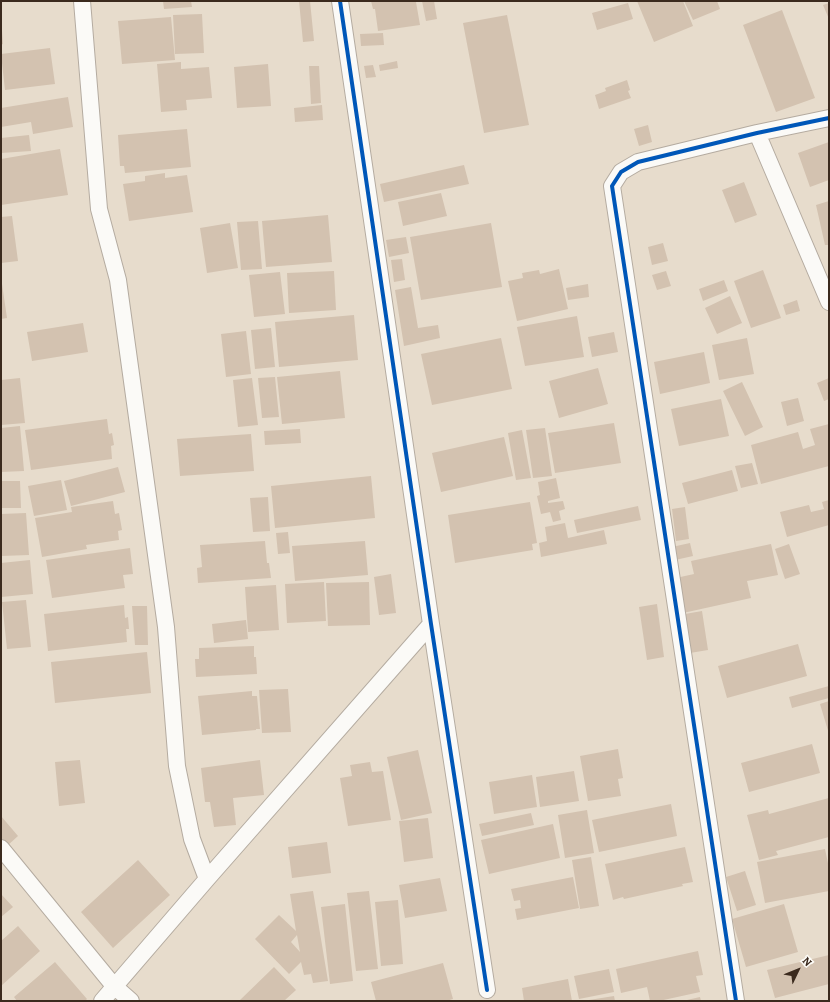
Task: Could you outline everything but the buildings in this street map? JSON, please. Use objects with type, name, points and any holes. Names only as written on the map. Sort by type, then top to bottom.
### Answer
[{"type":"street","points":[[82,1],[99,209],[121,296],[166,627],[176,766],[192,839],[207,878]]},
{"type":"street","points":[[340,1],[431,624],[487,990]]},
{"type":"street","points":[[736,1001],[612,186],[620,172],[638,162],[757,133],[829,118]]},
{"type":"street","points":[[757,133],[829,302]]},
{"type":"street","points":[[102,1001],[207,878],[431,624]]},
{"type":"street","points":[[1,848],[114,986],[131,1001]]},
{"type":"cycle path","points":[[340,1],[431,624],[487,990]]},
{"type":"cycle path","points":[[736,1001],[612,186],[621,172],[638,162],[757,133],[829,118]]}]
